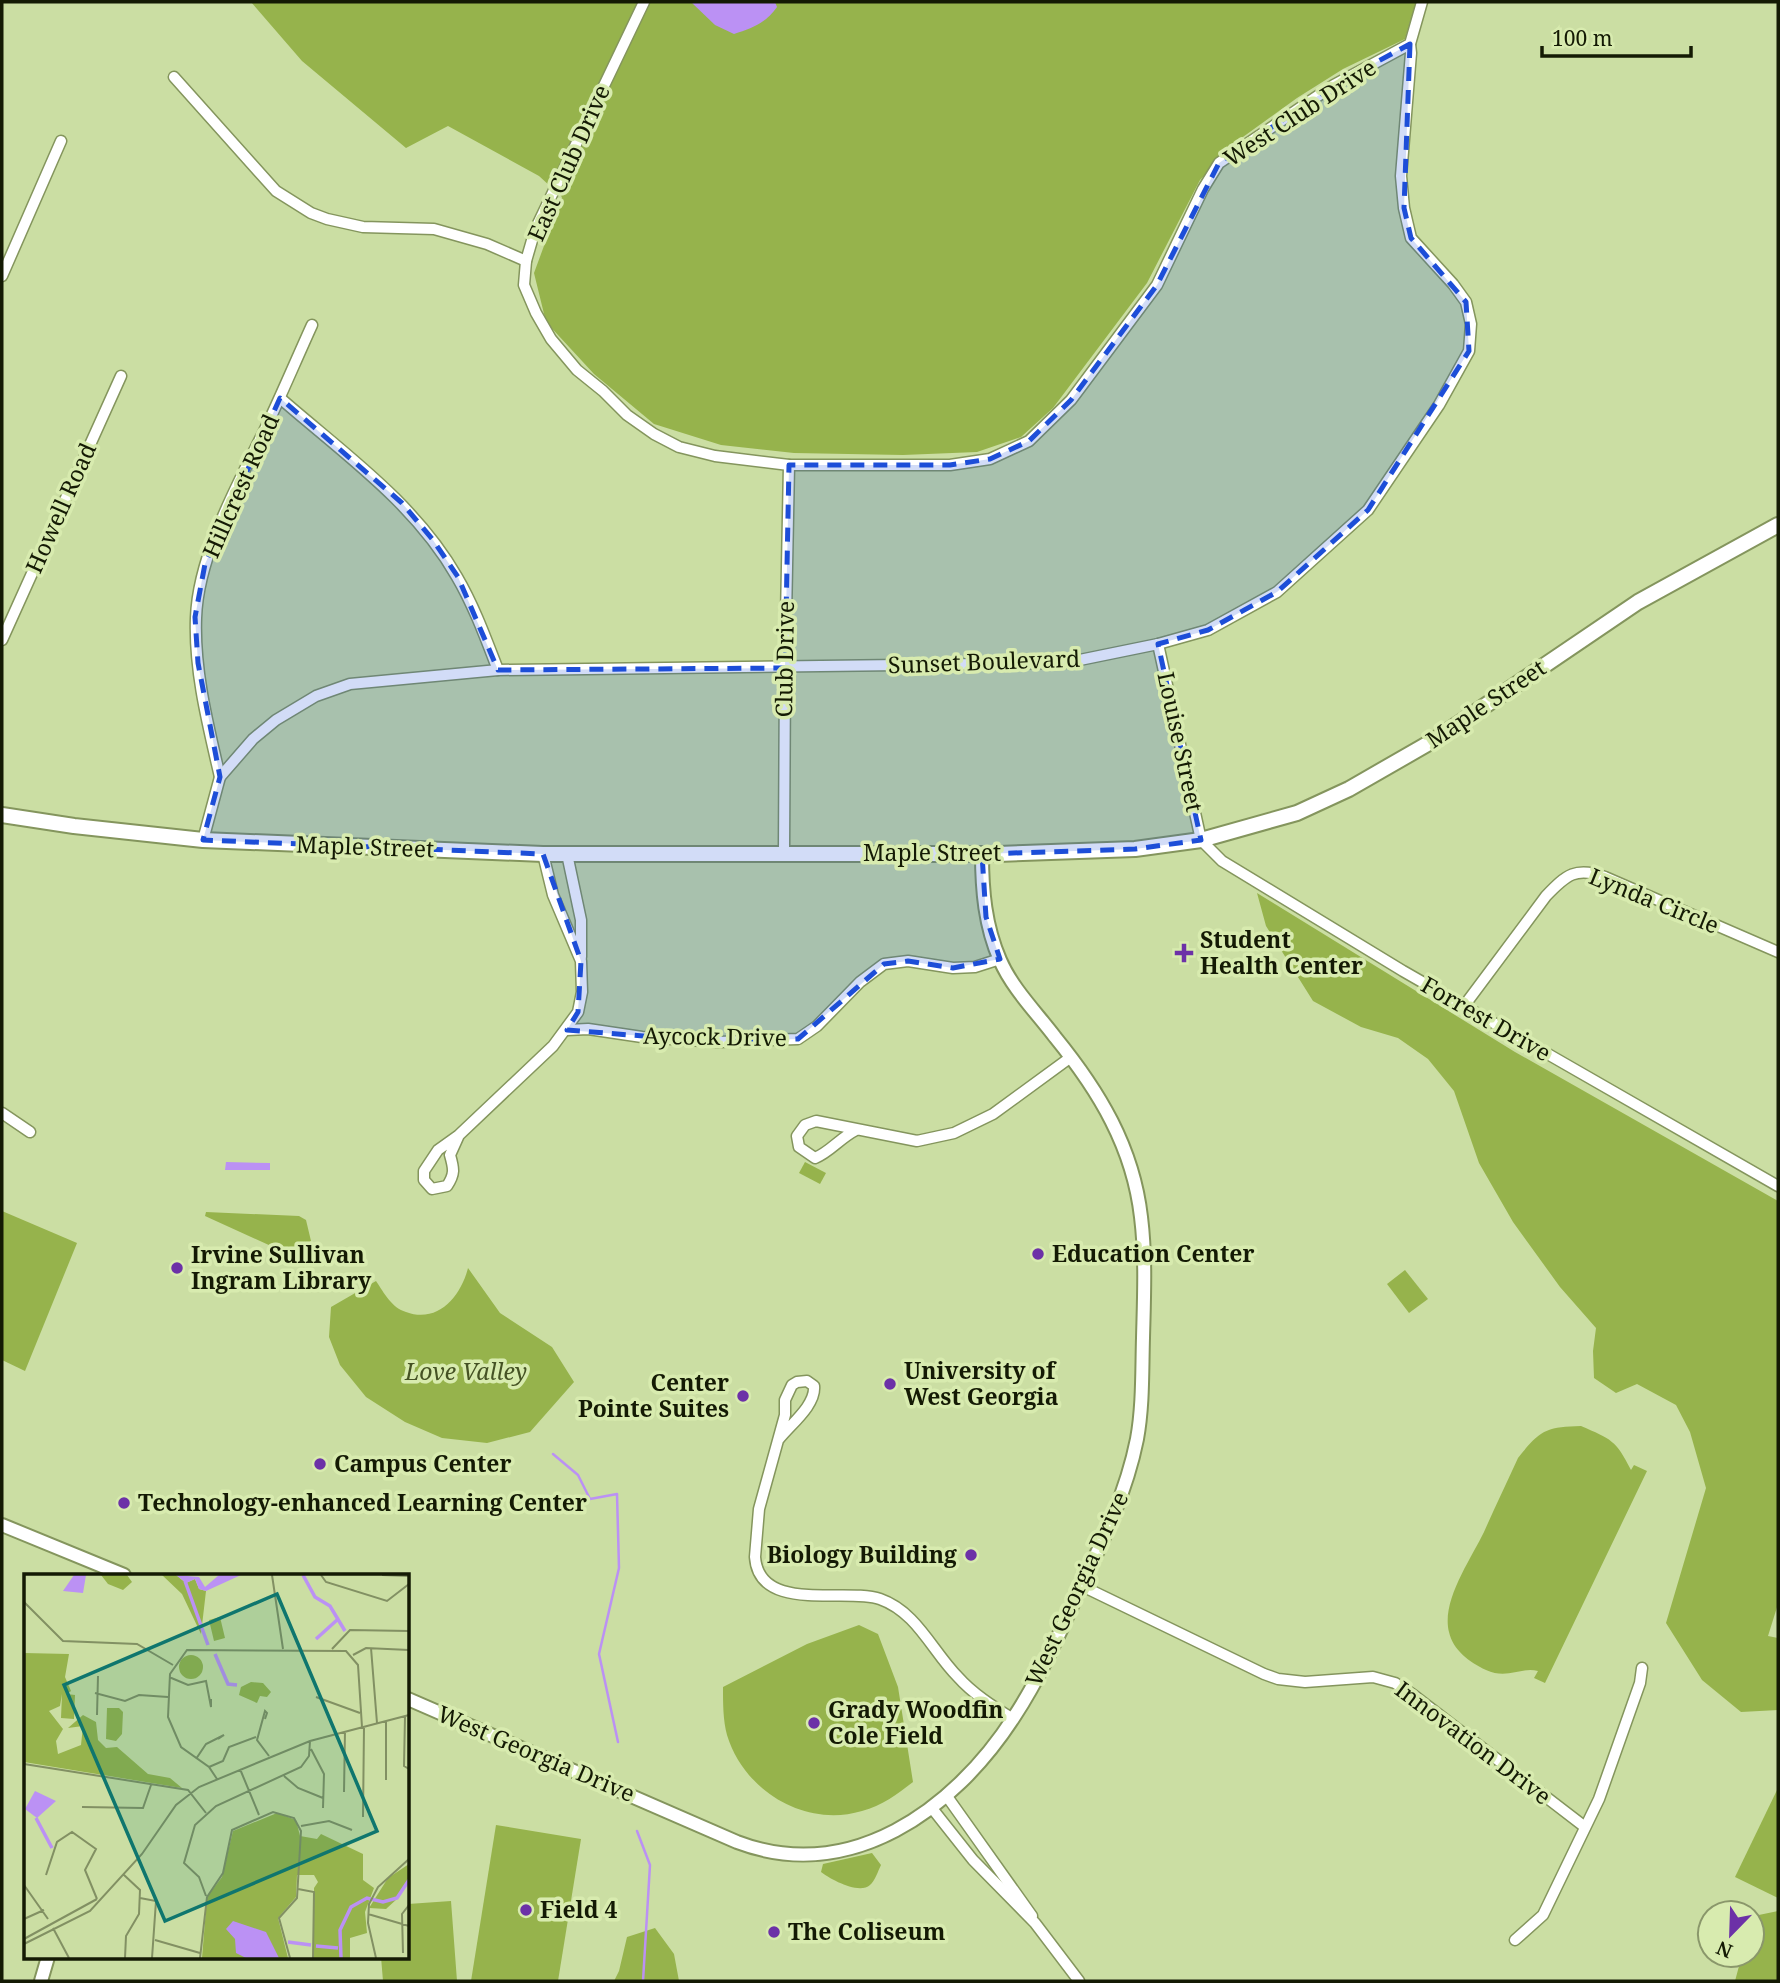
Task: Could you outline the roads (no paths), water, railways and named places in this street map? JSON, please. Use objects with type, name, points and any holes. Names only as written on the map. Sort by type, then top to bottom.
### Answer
[{"type":"main road","name":"Maple Street","points":[[2,815],[203,840],[543,854],[982,854],[1135,849],[1201,840],[1297,813],[1349,789],[1436,739],[1638,602],[1778,524]]},
{"type":"street","name":"East Club Drive","points":[[644,2],[535,230],[526,261],[524,285],[551,338],[577,370],[627,415],[654,434],[679,447],[715,456],[789,465]]},
{"type":"street","points":[[1410,44],[1422,2]]},
{"type":"street","name":"West Club Drive","points":[[789,465],[950,465],[990,459],[1029,441],[1070,400],[1157,285],[1219,163],[1334,85],[1410,44]]},
{"type":"street","name":"Sunset Boulevard","points":[[203,840],[220,777],[253,739],[276,720],[316,696],[350,684],[498,670],[1065,663],[1158,644],[1209,630],[1277,592],[1368,510],[1439,405],[1469,351],[1471,324],[1466,302],[1411,238],[1404,208],[1401,177],[1410,44]]},
{"type":"street","points":[[174,78],[276,191],[311,212],[327,219],[363,227],[434,229],[487,244],[526,261]]},
{"type":"street","points":[[2,276],[61,141]]},
{"type":"street","name":"Hillcrest Road","points":[[220,777],[198,663],[195,617],[205,564],[234,492],[312,326]]},
{"type":"street","name":"Howell Road","points":[[2,640],[121,376]]},
{"type":"street","points":[[280,398],[402,503],[433,540],[458,577],[498,670]]},
{"type":"street","name":"Club Drive","points":[[784,853],[789,465]]},
{"type":"street","name":"Louise Street","points":[[1158,644],[1201,840]]},
{"type":"street","name":"Forrest Drive","points":[[1201,840],[1222,861],[1464,1006],[1778,1186]]},
{"type":"street","points":[[543,854],[553,895],[581,961]]},
{"type":"street","points":[[459,1135],[450,1155],[454,1177],[447,1186],[432,1189],[424,1180],[424,1171],[438,1150],[459,1135],[553,1046],[578,1012],[582,992],[581,920],[567,854]]},
{"type":"street","name":"West Georgia Drive","points":[[410,1700],[758,1849],[808,1856],[841,1852],[879,1839],[931,1807],[973,1768],[1013,1719],[1030,1692],[1082,1586],[1112,1522],[1128,1475],[1137,1438],[1142,1398],[1143,1266],[1141,1218],[1121,1139],[1097,1092],[1014,984],[1000,959],[986,917],[982,854]]},
{"type":"street","name":"Lynda Circle","points":[[1464,1006],[1546,897],[1562,880],[1577,872],[1590,871],[1778,952]]},
{"type":"street","name":"Aycock Drive","points":[[567,1030],[588,1029],[642,1037],[719,1042],[798,1040],[817,1026],[860,982],[884,964],[908,961],[953,968],[975,967],[1000,959]]},
{"type":"street","points":[[856,1130],[815,1158],[799,1147],[797,1136],[805,1125],[816,1121],[917,1141],[954,1133],[993,1114],[1071,1056]]},
{"type":"street","points":[[2,1113],[30,1132]]},
{"type":"street","points":[[779,1439],[811,1402],[814,1386],[807,1381],[797,1382],[789,1391],[779,1439],[759,1509],[755,1557],[762,1576],[775,1587],[787,1592],[816,1596],[864,1596],[899,1608],[918,1627],[963,1683],[1013,1719]]},
{"type":"street","points":[[2,1525],[120,1574]]},
{"type":"street","name":"Innovation Drive","points":[[1082,1586],[1225,1657],[1278,1679],[1306,1682],[1373,1677],[1395,1684],[1412,1694],[1584,1827]]},
{"type":"street","points":[[1515,1940],[1543,1915],[1599,1799],[1640,1683],[1642,1668]]},
{"type":"street","points":[[946,1795],[1030,1911],[1035,1923]]},
{"type":"street","points":[[931,1807],[973,1860],[1035,1923],[1079,1981]]},
{"type":"street","points":[[41,1981],[48,1958]]},
{"type":"waterway","points":[[553,1454],[578,1475],[590,1499],[617,1494],[619,1568],[599,1654],[618,1742]]},
{"type":"waterway","points":[[637,1831],[650,1865],[643,1981]]},
{"type":"place","name":"Student Health Center","points":[[1184,953]]},
{"type":"place","name":"Education Center","points":[[1038,1254]]},
{"type":"place","name":"Irvine Sullivan Ingram Library","points":[[177,1268]]},
{"type":"place","name":"University of West Georgia","points":[[890,1384]]},
{"type":"place","name":"Center Pointe Suites","points":[[743,1396]]},
{"type":"place","name":"Campus Center","points":[[320,1464]]},
{"type":"place","name":"Technology-enhanced Learning Center","points":[[124,1503]]},
{"type":"place","name":"Biology Building","points":[[971,1555]]},
{"type":"place","name":"Grady Woodfin Cole Field","points":[[814,1723]]},
{"type":"place","name":"Field 4","points":[[526,1910]]},
{"type":"place","name":"The Coliseum","points":[[774,1932]]},
{"type":"park label","name":"Love Valley","points":[[466,1372]]}]
